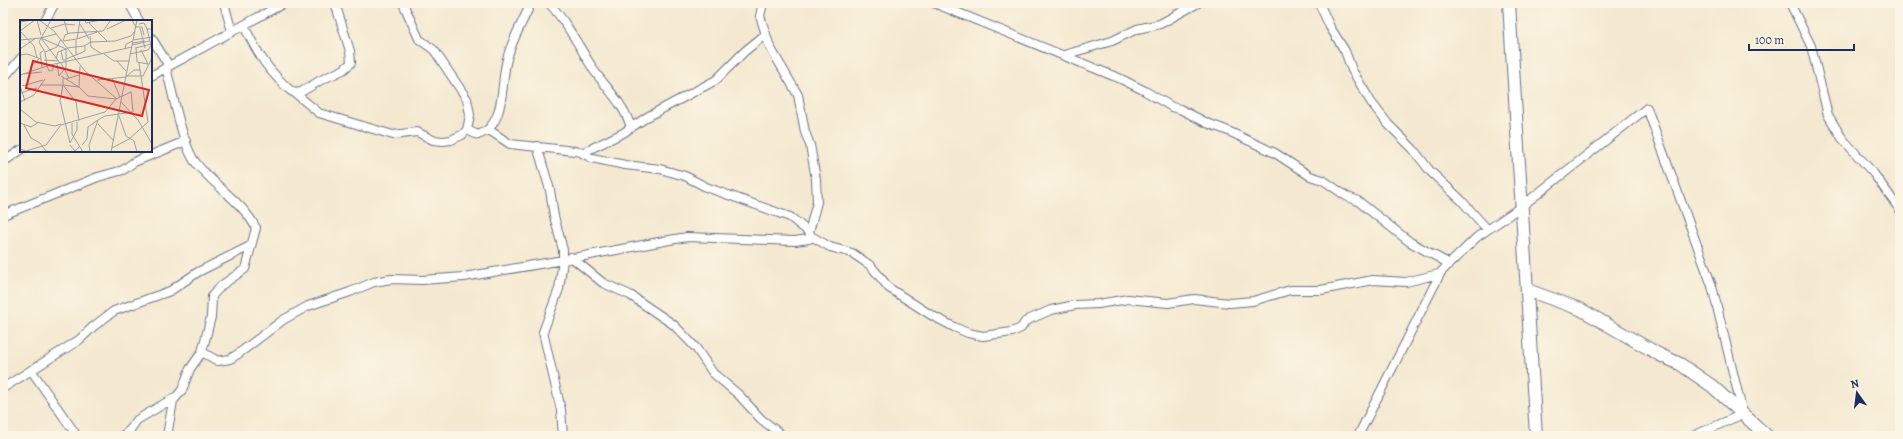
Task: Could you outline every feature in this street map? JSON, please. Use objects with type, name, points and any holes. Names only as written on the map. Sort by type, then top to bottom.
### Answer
[{"type":"street","points":[[46,20],[55,3]]},
{"type":"street","points":[[129,3],[138,20]]},
{"type":"street","points":[[224,3],[232,32]]},
{"type":"street","points":[[152,75],[284,3]]},
{"type":"street","points":[[295,93],[301,92],[321,80],[343,70],[351,63],[350,51],[335,3]]},
{"type":"street","points":[[244,26],[259,56],[273,76],[319,113],[393,135],[417,132],[433,140],[452,140],[462,135],[467,130],[470,115],[467,99],[434,50],[419,39],[403,3]]},
{"type":"street","points":[[467,130],[478,135],[489,130],[494,124],[505,82],[506,60],[516,33],[531,3]]},
{"type":"street","points":[[548,3],[566,24],[594,69],[634,126]]},
{"type":"street","points":[[202,352],[218,361],[230,359],[283,320],[308,306],[374,282],[391,279],[422,280],[464,277],[681,238],[795,241],[809,239],[816,208],[817,192],[810,145],[805,132],[798,95],[770,46],[760,16],[763,3]]},
{"type":"street","points":[[934,3],[1064,55],[1121,80],[1146,91],[1172,107],[1180,109],[1207,123],[1226,130],[1275,153],[1310,176],[1323,180],[1346,196],[1358,201],[1410,242],[1448,263]]},
{"type":"street","points":[[1064,55],[1112,41],[1137,30],[1160,24],[1198,3]]},
{"type":"street","points":[[1320,3],[1330,27],[1345,52],[1352,70],[1371,102],[1388,124],[1413,149],[1430,171],[1461,200],[1487,229]]},
{"type":"street","points":[[1509,3],[1536,436]]},
{"type":"street","points":[[1790,3],[1811,46],[1828,115],[1842,138],[1874,174],[1882,188],[1900,210]]},
{"type":"street","points":[[582,153],[716,80],[745,51],[766,34]]},
{"type":"street","points":[[152,39],[168,67],[186,141],[195,163],[253,221],[256,228],[245,270],[222,285],[212,296],[210,317],[202,352],[190,369],[182,390],[173,401],[167,436]]},
{"type":"street","points":[[3,79],[20,59]]},
{"type":"street","points":[[1358,436],[1413,330],[1439,274],[1448,263],[1487,229],[1522,206],[1647,108],[1712,286],[1743,414]]},
{"type":"street","points":[[489,130],[510,144],[538,146],[582,153],[592,158],[625,165],[660,169],[685,176],[706,187],[790,217],[810,234],[830,247],[852,253],[871,266],[889,288],[931,315],[954,327],[983,336],[1012,332],[1021,328],[1025,322],[1030,319],[1051,310],[1075,305],[1098,304],[1128,299],[1168,303],[1194,299],[1230,303],[1246,301],[1290,290],[1321,290],[1373,280],[1406,282],[1439,274]]},
{"type":"street","points":[[3,215],[98,177],[123,170],[134,162],[186,141]]},
{"type":"street","points":[[538,146],[550,190],[554,216],[563,250],[559,289],[543,332],[561,410],[562,436]]},
{"type":"street","points":[[3,162],[20,151]]},
{"type":"street","points":[[3,388],[79,340],[94,326],[114,311],[170,291],[189,277],[250,246],[252,243]]},
{"type":"street","points":[[563,250],[603,283],[630,295],[674,324],[696,348],[713,373],[739,395],[761,419],[783,436]]},
{"type":"street","points":[[1527,290],[1580,310],[1660,355],[1680,364],[1712,386],[1767,436]]},
{"type":"street","points":[[31,370],[77,436]]},
{"type":"street","points":[[122,436],[130,430],[137,420],[177,395]]},
{"type":"street","points":[[1693,436],[1743,414]]}]
